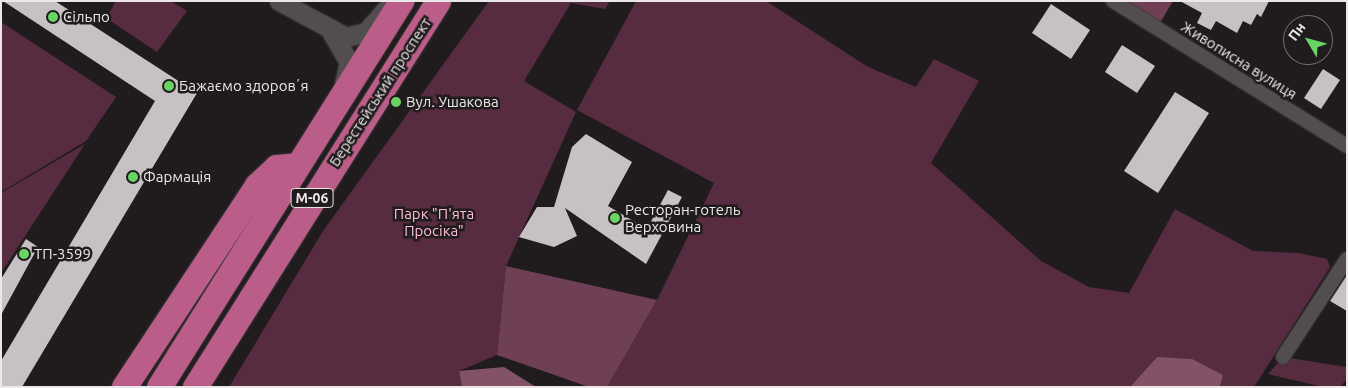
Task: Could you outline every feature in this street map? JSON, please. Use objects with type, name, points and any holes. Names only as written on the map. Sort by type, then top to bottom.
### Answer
[{"type":"highway","name":"Берестейський проспект","points":[[159,387],[401,1]]},
{"type":"highway","name":"Берестейський проспект","points":[[195,387],[438,1]]},
{"type":"highway","points":[[124,387],[257,185],[276,167],[298,165]]},
{"type":"main road","points":[[279,1],[332,33],[346,37],[366,32],[391,1]]},
{"type":"main road","points":[[332,33],[349,62],[336,103]]},
{"type":"street","name":"Живописна вулиця","points":[[1113,1],[1347,146]]},
{"type":"street","points":[[1283,357],[1347,259]]},
{"type":"green space","points":[[116,1],[171,1],[187,11],[157,52],[106,18]]},
{"type":"green space","name":"Парк \"П'ята Просіка\"","points":[[489,1],[610,1],[605,9],[571,3],[524,81],[576,112],[506,266],[497,355],[459,371],[462,387],[229,387],[323,231]]},
{"type":"green space","points":[[636,1],[766,1],[868,67],[916,87],[934,59],[979,81],[931,163],[1041,261],[1089,287],[1129,293],[1175,209],[1253,251],[1299,253],[1327,259],[1330,267],[1254,387],[1220,387],[1223,375],[1157,357],[1130,387],[607,387],[657,300],[714,183],[577,110]]},
{"type":"green space","points":[[1,22],[116,97],[86,141],[1,192]]},
{"type":"green space","points":[[85,144],[1,273],[1,193]]},
{"type":"green space","points":[[1283,357],[1347,367],[1347,379],[1340,387],[1323,387],[1268,374]]},
{"type":"shaded area","points":[[1125,1],[1173,1],[1160,23]]},
{"type":"shaded area","points":[[506,266],[657,300],[607,387],[589,387],[497,355]]},
{"type":"shaded area","points":[[1157,357],[1192,359],[1223,375],[1220,387],[1130,387]]},
{"type":"shaded area","points":[[504,367],[536,387],[462,387],[459,371]]},
{"type":"building","points":[[3,1],[55,1],[197,93],[22,387],[1,387],[1,361],[155,101]]},
{"type":"building","points":[[1180,1],[1269,1],[1261,17],[1257,14],[1251,25],[1243,21],[1237,33],[1216,21],[1211,30],[1197,23],[1202,13]]},
{"type":"building","points":[[1051,4],[1090,30],[1071,59],[1032,33]]},
{"type":"building","points":[[1122,45],[1155,66],[1137,93],[1105,72]]},
{"type":"building","points":[[1323,69],[1340,80],[1321,109],[1304,98]]},
{"type":"building","points":[[1175,92],[1209,113],[1158,193],[1124,171]]},
{"type":"building","points":[[586,134],[632,162],[608,206],[647,229],[668,190],[682,197],[646,264],[565,208],[577,236],[554,247],[519,237],[537,207],[554,207],[572,147]]},
{"type":"building","points":[[26,239],[38,247],[1,315],[1,279]]},
{"type":"building","points":[[1347,275],[1347,311],[1330,301]]},
{"type":"place","name":"Сільпо","points":[[53,17]]},
{"type":"place","name":"Бажаємо здоровʼя","points":[[169,86]]},
{"type":"place","name":"Вул. Ушакова","points":[[396,102]]},
{"type":"place","name":"Фармація","points":[[133,177]]},
{"type":"place","name":"Ресторан-готель Верховина","points":[[615,218]]},
{"type":"place","name":"ТП-3599","points":[[24,254]]}]
